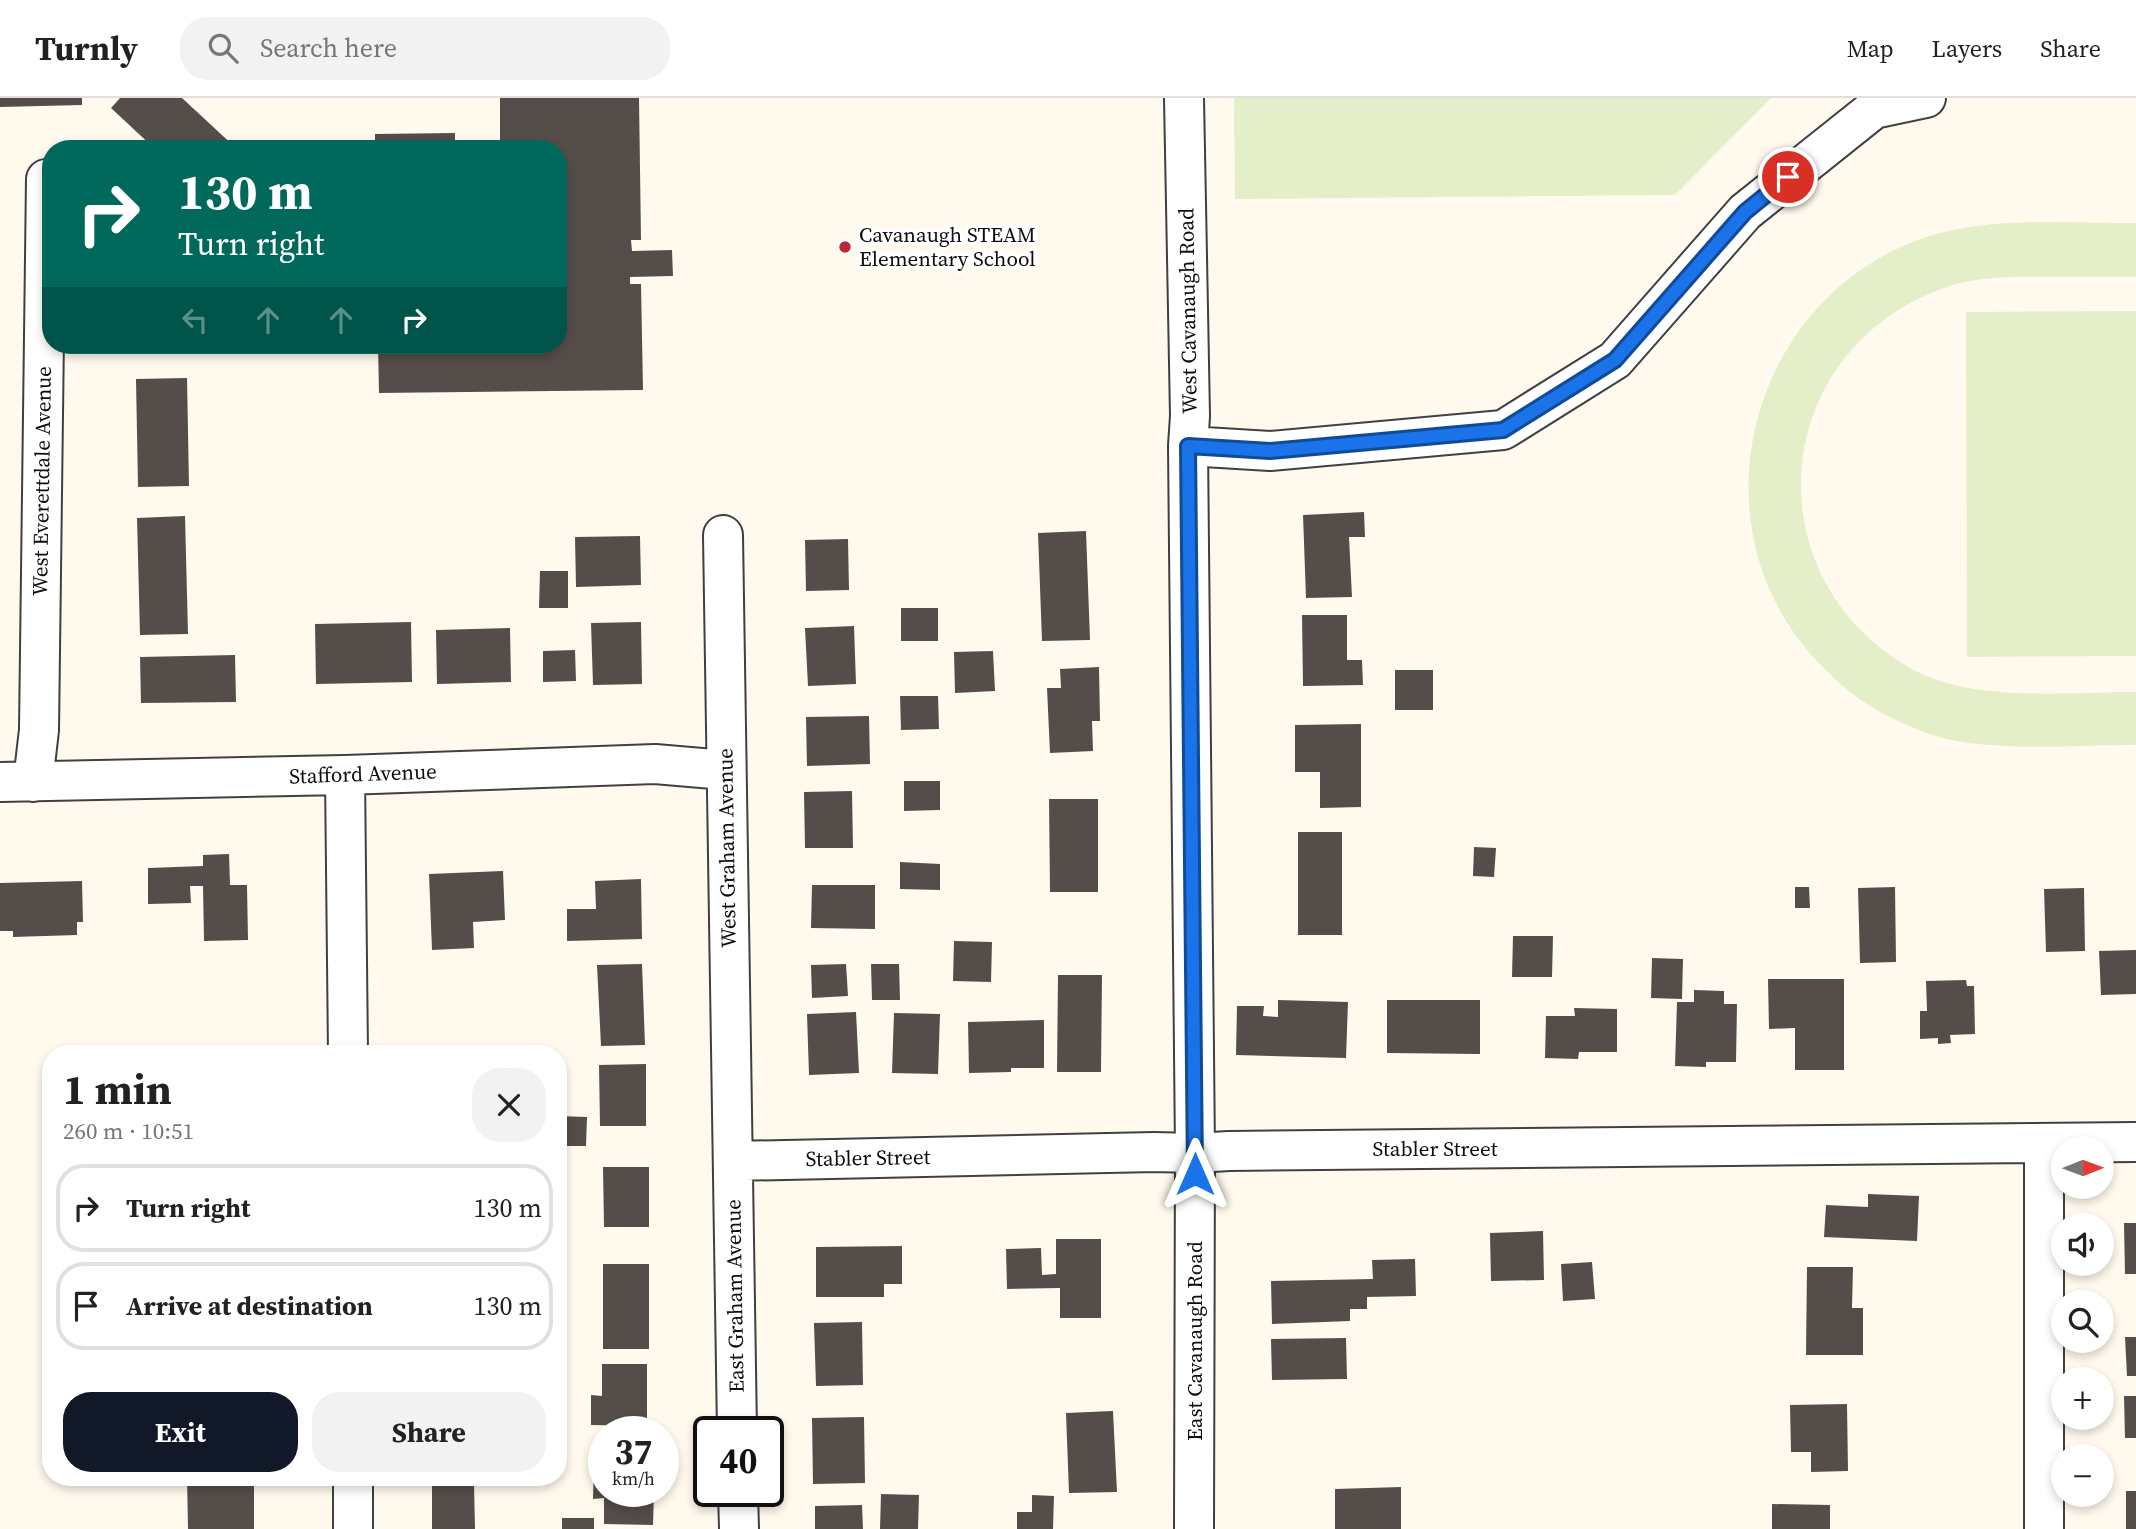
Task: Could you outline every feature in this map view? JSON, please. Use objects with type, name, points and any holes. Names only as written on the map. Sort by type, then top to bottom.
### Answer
[{"type":"street","name":"West Cavanaugh Road","points":[[1184,98],[1190,416],[1188,446],[1195,1153]]},
{"type":"street","points":[[1188,446],[1270,451],[1503,430],[1615,360],[1745,212],[1874,109],[1926,98]]},
{"type":"street","name":"West Everettdale Avenue","points":[[17,782],[39,730],[44,354]]},
{"type":"street","name":"West Graham Avenue","points":[[723,535],[734,1161]]},
{"type":"street","name":"Stafford Avenue","points":[[17,782],[345,775],[655,764],[726,770]]},
{"type":"street","points":[[345,775],[348,1045]]},
{"type":"street","name":"Stabler Street","points":[[734,1161],[1140,1152],[2136,1142]]},
{"type":"street","points":[[2044,1144],[2045,1529]]},
{"type":"street","name":"East Cavanaugh Road","points":[[1194,1529],[1195,1153]]},
{"type":"street","name":"East Graham Avenue","points":[[734,1161],[737,1416]]},
{"type":"street","points":[[353,1486],[353,1529]]},
{"type":"street","points":[[738,1507],[739,1529]]},
{"type":"green space","points":[[1234,98],[1771,98],[1675,195],[1235,199]]},
{"type":"green space","points":[[2003,223],[2136,223],[2136,277],[2006,277],[1979,279],[1941,289],[1884,320],[1841,363],[1814,414],[1802,469],[1805,526],[1824,581],[1860,629],[1912,669],[1936,680],[1963,687],[2051,694],[2136,692],[2136,745],[1990,745],[1949,740],[1910,727],[1868,705],[1826,671],[1808,651],[1772,596],[1753,536],[1749,474],[1759,413],[1783,356],[1819,306],[1868,265],[1927,237],[1951,230]]},
{"type":"green space","points":[[2136,311],[2136,656],[1967,657],[1966,312]]},
{"type":"building","points":[[0,98],[82,98],[82,105],[0,107]]},
{"type":"building","points":[[120,98],[182,98],[227,140],[145,140],[111,108]]},
{"type":"building","points":[[500,98],[639,98],[641,240],[631,240],[632,251],[672,250],[673,276],[630,277],[630,284],[641,284],[643,390],[379,393],[378,354],[567,354],[567,140],[500,140]]},
{"type":"building","points":[[455,133],[455,140],[375,140],[375,134]]},
{"type":"building","points":[[187,378],[189,486],[138,487],[136,379]]},
{"type":"building","points":[[1364,512],[1365,537],[1349,537],[1352,597],[1306,598],[1303,515]]},
{"type":"building","points":[[185,516],[188,634],[140,635],[137,518]]},
{"type":"building","points":[[1086,531],[1090,640],[1042,641],[1038,533]]},
{"type":"building","points":[[640,536],[641,585],[576,587],[575,537]]},
{"type":"building","points":[[848,539],[849,590],[806,591],[805,540]]},
{"type":"building","points":[[540,571],[568,571],[568,608],[539,608]]},
{"type":"building","points":[[901,608],[938,608],[938,641],[901,641]]},
{"type":"building","points":[[1302,615],[1347,615],[1347,660],[1362,660],[1363,685],[1303,686]]},
{"type":"building","points":[[411,622],[412,682],[316,684],[315,624]]},
{"type":"building","points":[[641,622],[642,684],[593,685],[591,623]]},
{"type":"building","points":[[854,626],[856,684],[808,686],[805,628]]},
{"type":"building","points":[[510,628],[511,682],[437,684],[436,630]]},
{"type":"building","points":[[575,650],[576,681],[543,682],[543,651]]},
{"type":"building","points":[[993,651],[995,691],[955,693],[954,652]]},
{"type":"building","points":[[235,655],[236,702],[141,703],[140,657]]},
{"type":"building","points":[[1099,667],[1100,721],[1092,721],[1093,751],[1050,753],[1047,688],[1061,688],[1060,669]]},
{"type":"building","points":[[1395,670],[1433,670],[1433,710],[1395,710]]},
{"type":"building","points":[[900,696],[938,696],[939,729],[901,730]]},
{"type":"building","points":[[869,716],[870,764],[807,766],[806,717]]},
{"type":"building","points":[[1361,724],[1361,807],[1320,808],[1320,772],[1295,772],[1295,725]]},
{"type":"building","points":[[904,781],[940,781],[940,810],[904,811]]},
{"type":"building","points":[[852,791],[853,848],[805,848],[804,792]]},
{"type":"building","points":[[1049,799],[1098,799],[1098,892],[1050,892]]},
{"type":"building","points":[[1298,832],[1342,832],[1342,935],[1298,935]]},
{"type":"building","points":[[1474,847],[1496,848],[1494,877],[1473,876]]},
{"type":"building","points":[[229,854],[230,885],[247,885],[248,940],[204,941],[203,886],[190,886],[191,903],[148,904],[148,868],[203,866],[203,855]]},
{"type":"building","points":[[900,862],[940,864],[940,890],[900,889]]},
{"type":"building","points":[[503,871],[505,920],[473,922],[474,948],[432,950],[429,874]]},
{"type":"building","points":[[641,879],[642,939],[567,941],[567,909],[596,909],[595,881]]},
{"type":"building","points":[[82,881],[83,922],[77,922],[77,935],[13,937],[13,931],[0,931],[0,883]]},
{"type":"building","points":[[812,885],[875,885],[875,929],[811,928]]},
{"type":"building","points":[[1795,887],[1809,887],[1810,908],[1795,908]]},
{"type":"building","points":[[1895,887],[1896,962],[1860,963],[1858,888]]},
{"type":"building","points":[[2084,888],[2085,951],[2046,952],[2044,889]]},
{"type":"building","points":[[1513,936],[1553,936],[1552,977],[1512,977]]},
{"type":"building","points":[[954,941],[992,942],[991,982],[953,981]]},
{"type":"building","points":[[2136,950],[2136,994],[2101,995],[2099,951]]},
{"type":"building","points":[[1652,958],[1683,959],[1682,999],[1651,998]]},
{"type":"building","points":[[642,964],[645,1045],[601,1046],[597,965]]},
{"type":"building","points":[[846,964],[848,996],[812,998],[811,965]]},
{"type":"building","points":[[871,964],[899,964],[900,1000],[872,1000]]},
{"type":"building","points":[[1058,975],[1102,975],[1101,1072],[1057,1072]]},
{"type":"building","points":[[1768,979],[1844,979],[1844,1070],[1795,1070],[1795,1028],[1769,1029]]},
{"type":"building","points":[[1966,980],[1967,986],[1974,986],[1975,1034],[1950,1035],[1951,1043],[1938,1044],[1938,1038],[1920,1039],[1920,1011],[1927,1011],[1926,981]]},
{"type":"building","points":[[1694,990],[1724,991],[1724,1004],[1737,1004],[1736,1062],[1706,1062],[1706,1067],[1675,1066],[1677,1002],[1694,1002]]},
{"type":"building","points":[[1278,1000],[1348,1002],[1346,1058],[1236,1055],[1237,1006],[1264,1006],[1263,1016],[1278,1017]]},
{"type":"building","points":[[1387,1000],[1480,1000],[1480,1054],[1387,1053]]},
{"type":"building","points":[[1574,1008],[1617,1009],[1617,1052],[1579,1052],[1578,1059],[1545,1058],[1546,1016],[1575,1016]]},
{"type":"building","points":[[856,1012],[859,1073],[809,1075],[807,1014]]},
{"type":"building","points":[[894,1013],[940,1014],[938,1074],[892,1073]]},
{"type":"building","points":[[1044,1020],[1044,1068],[1011,1068],[1011,1072],[969,1073],[968,1022]]},
{"type":"building","points":[[646,1064],[646,1126],[600,1126],[599,1065]]},
{"type":"building","points":[[567,1116],[587,1117],[586,1146],[567,1146]]},
{"type":"building","points":[[603,1167],[649,1167],[649,1227],[604,1227]]},
{"type":"building","points":[[1868,1194],[1919,1196],[1917,1241],[1824,1237],[1826,1205],[1868,1207]]},
{"type":"building","points":[[2124,1223],[2136,1223],[2136,1274],[2125,1274]]},
{"type":"building","points":[[1543,1231],[1544,1280],[1491,1281],[1490,1233]]},
{"type":"building","points":[[1056,1239],[1101,1239],[1101,1318],[1060,1318],[1060,1288],[1007,1289],[1006,1249],[1041,1248],[1042,1275],[1056,1274]]},
{"type":"building","points":[[902,1246],[902,1284],[884,1284],[884,1297],[816,1297],[816,1247]]},
{"type":"building","points":[[1415,1259],[1416,1296],[1367,1297],[1367,1309],[1350,1309],[1350,1321],[1272,1324],[1271,1281],[1373,1279],[1372,1260]]},
{"type":"building","points":[[1592,1262],[1595,1299],[1563,1301],[1561,1264]]},
{"type":"building","points":[[603,1264],[649,1264],[649,1349],[603,1349]]},
{"type":"building","points":[[1807,1267],[1853,1267],[1852,1308],[1863,1308],[1863,1355],[1806,1355]]},
{"type":"building","points":[[862,1322],[863,1385],[816,1386],[814,1323]]},
{"type":"building","points":[[2125,1337],[2136,1337],[2136,1376],[2127,1376]]},
{"type":"building","points":[[1346,1338],[1347,1379],[1272,1380],[1271,1339]]},
{"type":"building","points":[[602,1364],[647,1364],[647,1416],[591,1416],[591,1395],[602,1396]]},
{"type":"building","points":[[2124,1396],[2136,1396],[2136,1438],[2125,1438]]},
{"type":"building","points":[[1847,1404],[1848,1471],[1811,1472],[1811,1452],[1791,1452],[1790,1405]]},
{"type":"building","points":[[1113,1411],[1117,1492],[1069,1493],[1066,1413]]},
{"type":"building","points":[[864,1417],[865,1483],[813,1484],[812,1418]]},
{"type":"building","points":[[187,1486],[254,1486],[254,1529],[188,1529]]},
{"type":"building","points":[[432,1486],[474,1486],[475,1529],[432,1529]]},
{"type":"building","points":[[1401,1487],[1401,1529],[1335,1529],[1335,1489]]},
{"type":"building","points":[[2126,1491],[2136,1491],[2136,1529],[2126,1529]]},
{"type":"building","points":[[881,1494],[919,1495],[918,1529],[880,1529]]},
{"type":"building","points":[[1032,1495],[1054,1496],[1053,1529],[1017,1529],[1017,1512],[1032,1512]]},
{"type":"building","points":[[1772,1504],[1830,1505],[1830,1529],[1772,1529]]},
{"type":"building","points":[[862,1505],[863,1529],[815,1529],[815,1506]]},
{"type":"building","points":[[604,1507],[654,1507],[653,1525],[604,1524]]},
{"type":"building","points":[[562,1518],[594,1518],[594,1529],[562,1529]]},
{"type":"place","name":"Cavanaugh STEAM Elementary School","points":[[845,247]]},
{"type":"route","points":[[1195,1174],[1188,446],[1270,451],[1503,430],[1615,360],[1745,212],[1788,177]]}]
